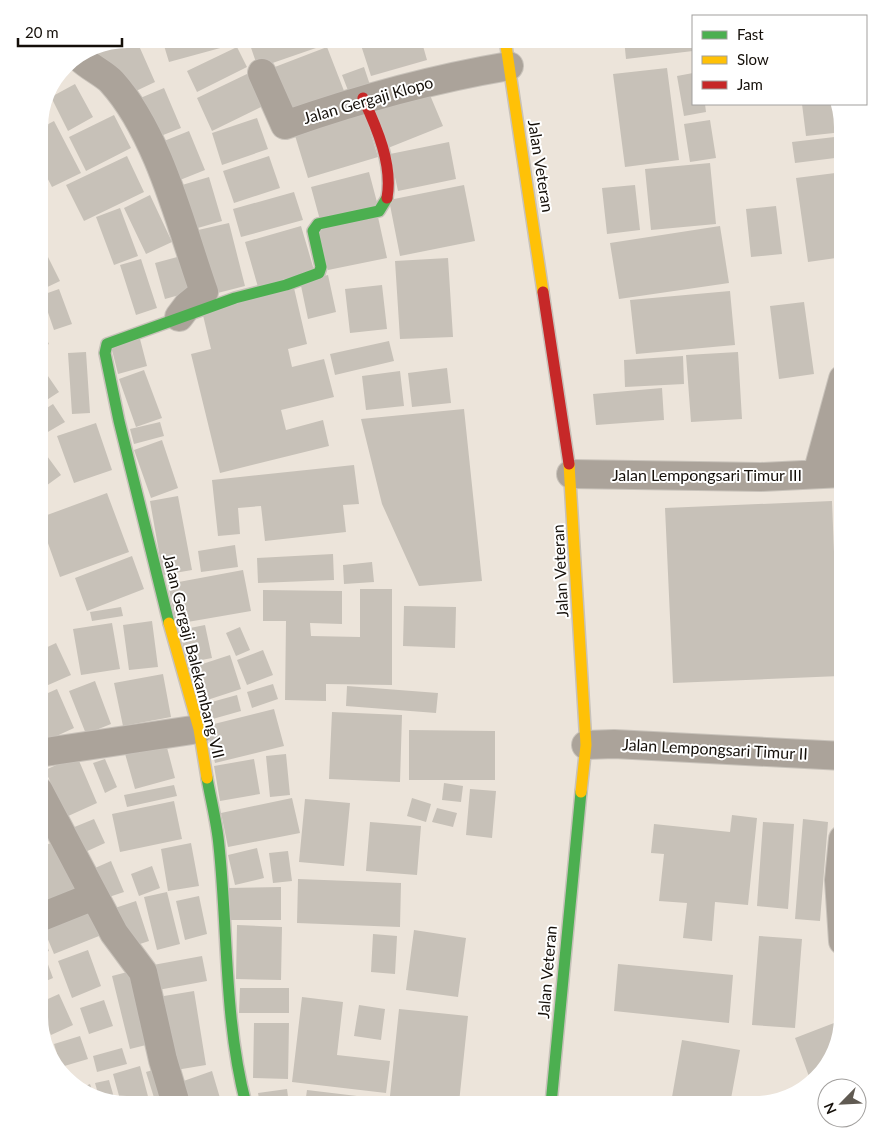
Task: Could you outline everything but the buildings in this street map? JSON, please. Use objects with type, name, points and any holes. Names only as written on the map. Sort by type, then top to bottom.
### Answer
[{"type":"street","name":"Jalan Veteran","points":[[506,48],[571,474],[586,745],[552,1096]]},
{"type":"street","points":[[83,61],[90,68],[111,81],[139,121],[162,170],[204,292],[188,304],[179,317]]},
{"type":"street","name":"Jalan Gergaji Klopo","points":[[262,73],[285,125],[363,98],[414,84],[509,66]]},
{"type":"street","points":[[179,317],[319,273],[321,267],[313,231],[315,227],[318,224],[379,212],[383,208],[388,188],[384,154],[378,128],[363,98]]},
{"type":"street","name":"Jalan Gergaji Balekambang VII","points":[[179,317],[111,341],[107,344],[105,353],[119,421],[180,668],[199,730],[220,845],[226,968],[239,1078],[244,1096]]},
{"type":"street","points":[[830,473],[834,444]]},
{"type":"street","name":"Jalan Lempongsari Timur III","points":[[571,474],[761,477],[830,473]]},
{"type":"street","points":[[48,752],[199,730]]},
{"type":"street","name":"Jalan Lempongsari Timur II","points":[[586,745],[614,744],[834,756]]},
{"type":"street","points":[[48,808],[114,933],[143,972],[163,1060],[174,1096]]},
{"type":"street","points":[[48,914],[94,896]]},
{"type":"traffic: fast","points":[[169,623],[119,421],[105,353],[107,344],[235,298],[286,285],[319,273],[321,267],[313,231],[318,224],[379,211],[387,198]]},
{"type":"traffic: fast","points":[[207,778],[219,846],[230,1008],[244,1096]]},
{"type":"traffic: fast","points":[[552,1096],[581,792]]},
{"type":"traffic: slow","points":[[506,48],[543,292]]},
{"type":"traffic: slow","points":[[569,464],[586,745],[581,792]]},
{"type":"traffic: slow","points":[[169,623],[199,729],[207,778]]},
{"type":"traffic: jam","points":[[363,98],[378,134],[386,160],[388,173],[387,198]]},
{"type":"traffic: jam","points":[[543,292],[569,464]]}]
